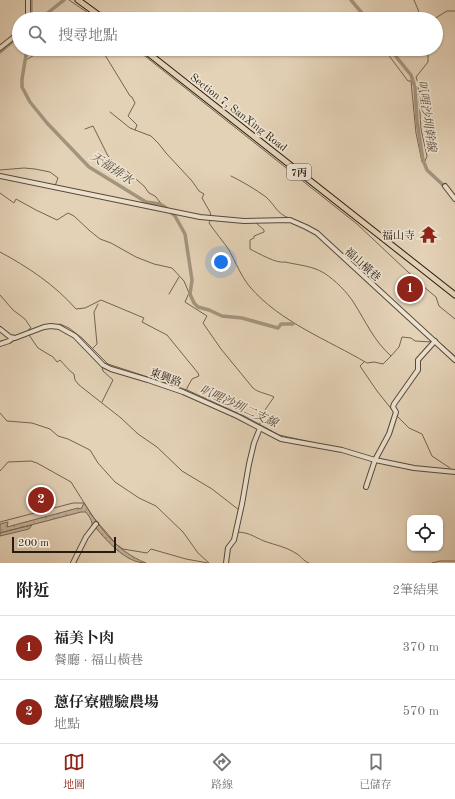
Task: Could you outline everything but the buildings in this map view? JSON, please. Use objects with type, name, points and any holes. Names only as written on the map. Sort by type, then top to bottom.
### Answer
[{"type":"main road","points":[[78,0],[95,12]]},
{"type":"main road","name":"Section 7, SanXing Road","points":[[152,56],[455,295]]},
{"type":"street","points":[[28,0],[28,12]]},
{"type":"street","points":[[0,48],[12,39]]},
{"type":"street","name":"福山橫巷","points":[[0,176],[168,211],[221,220],[290,220],[317,233],[455,360]]},
{"type":"street","points":[[445,186],[455,199]]},
{"type":"street","name":"東興路","points":[[0,344],[44,327],[60,327],[75,336],[104,365],[111,369],[183,392],[237,416],[281,439],[342,450],[376,460],[414,468],[455,472]]},
{"type":"street","points":[[0,329],[8,336],[13,338]]},
{"type":"street","points":[[366,487],[376,460],[389,434],[396,412],[393,407],[394,404],[418,370],[418,360],[435,341]]},
{"type":"street","points":[[226,563],[228,548],[234,540],[254,443],[260,428]]},
{"type":"street","points":[[73,563],[86,537],[96,524]]},
{"type":"green space","points":[[84,503],[103,530],[118,546],[135,558],[146,563],[131,560],[118,551],[96,528],[91,529],[92,522],[86,512],[0,533],[0,524],[8,522],[7,527],[78,508],[81,509]]},
{"type":"green space","points":[[32,525],[29,529],[0,536],[0,533]]},
{"type":"waterway","name":"天福排水","points":[[31,0],[31,12]]},
{"type":"waterway","points":[[49,12],[64,0]]},
{"type":"waterway","points":[[69,0],[87,12]]},
{"type":"waterway","name":"叭哩沙圳幹線","points":[[351,0],[361,12]]},
{"type":"waterway","points":[[414,0],[419,12]]},
{"type":"waterway","points":[[443,13],[447,11],[455,11]]},
{"type":"waterway","points":[[0,52],[12,42]]},
{"type":"waterway","name":"天福排水","points":[[26,56],[22,87],[30,102],[47,123],[89,167],[146,202],[160,204],[175,216],[185,234],[192,280],[190,294],[194,303],[198,307],[222,316],[242,318],[278,328],[281,324],[293,324]]},
{"type":"waterway","points":[[25,59],[32,56]]},
{"type":"waterway","points":[[106,56],[135,103],[128,116],[137,125],[135,130],[151,136],[192,181],[199,191],[204,194],[202,198],[211,216]]},
{"type":"waterway","points":[[145,56],[357,224],[436,297],[439,306],[455,319]]},
{"type":"waterway","name":"叭哩沙圳幹線","points":[[389,56],[408,81],[411,81],[416,133],[422,162]]},
{"type":"waterway","name":"叭哩沙圳幹線","points":[[396,56],[411,75],[415,87],[417,121],[423,160],[427,170],[443,185]]},
{"type":"waterway","name":"叭哩沙圳幹線","points":[[423,161],[425,161],[427,156],[421,129],[418,83],[416,77],[428,62],[428,56]]},
{"type":"waterway","points":[[110,112],[130,128],[135,130]]},
{"type":"waterway","points":[[85,129],[93,126],[108,156],[114,162],[114,166],[122,167],[144,186],[149,193],[155,196],[164,207]]},
{"type":"waterway","points":[[0,170],[24,168],[50,172],[58,178],[55,186]]},
{"type":"waterway","points":[[231,176],[266,197],[279,212],[289,218]]},
{"type":"waterway","points":[[0,193],[14,203],[16,199],[57,220],[68,213],[74,216],[100,239],[111,243],[136,257],[154,264],[172,268],[184,281],[189,293],[185,302],[207,316],[203,323],[221,349],[253,388],[274,397],[265,410],[259,426]]},
{"type":"waterway","name":"天福排水","points":[[151,205],[169,209]]},
{"type":"waterway","points":[[211,219],[209,223],[229,250],[247,283],[275,310],[305,330],[367,363],[374,362],[383,364],[391,356]]},
{"type":"waterway","points":[[298,221],[308,226]]},
{"type":"waterway","points":[[255,222],[264,230],[264,232],[254,236],[254,238],[250,240],[250,249],[273,260],[310,267],[328,276],[348,295],[375,338],[391,356],[399,347],[402,337],[411,338],[415,341],[432,342]]},
{"type":"waterway","name":"叭哩沙圳二支線","points":[[0,252],[41,277],[68,300],[76,309],[85,308],[101,300],[144,318],[142,322],[167,335],[198,373],[199,376],[192,379],[187,389]]},
{"type":"waterway","points":[[169,294],[179,277]]},
{"type":"waterway","points":[[0,295],[13,310],[25,319],[31,328],[28,332]]},
{"type":"waterway","points":[[93,348],[97,344],[94,312],[98,304]]},
{"type":"waterway","points":[[60,324],[69,328],[82,338],[108,364],[187,390],[244,416],[279,435],[311,442]]},
{"type":"waterway","points":[[29,335],[38,348],[53,357],[57,362],[60,360],[74,374],[75,380],[79,385],[121,418],[138,434],[157,447],[182,471],[212,489],[239,510]]},
{"type":"waterway","points":[[440,343],[455,356]]},
{"type":"waterway","points":[[364,362],[360,366],[393,411]]},
{"type":"waterway","points":[[102,367],[103,371],[113,380],[102,402]]},
{"type":"waterway","points":[[0,413],[7,421],[32,423],[50,429],[58,436],[68,439],[90,450],[98,463],[115,482],[139,498],[156,506],[183,532],[198,553],[209,563]]},
{"type":"waterway","points":[[396,415],[409,428],[422,434],[432,456],[450,468]]},
{"type":"waterway","points":[[0,471],[8,462],[31,461],[37,463],[71,482],[93,517],[117,545],[123,549],[147,553],[151,549],[186,559],[208,563]]},
{"type":"waterway","name":"叭哩沙圳二支線","points":[[396,466],[413,470]]},
{"type":"waterway","points":[[0,522],[73,503],[84,503]]},
{"type":"waterway","points":[[238,532],[249,534],[264,541],[281,546],[297,554],[309,563]]},
{"type":"waterway","points":[[432,563],[440,561],[455,561]]},
{"type":"place","name":"福山寺","points":[[428,235]]},
{"type":"place","name":"福美卜肉","points":[[410,289]]},
{"type":"place","name":"蔥仔寮體驗農場","points":[[41,500]]}]
